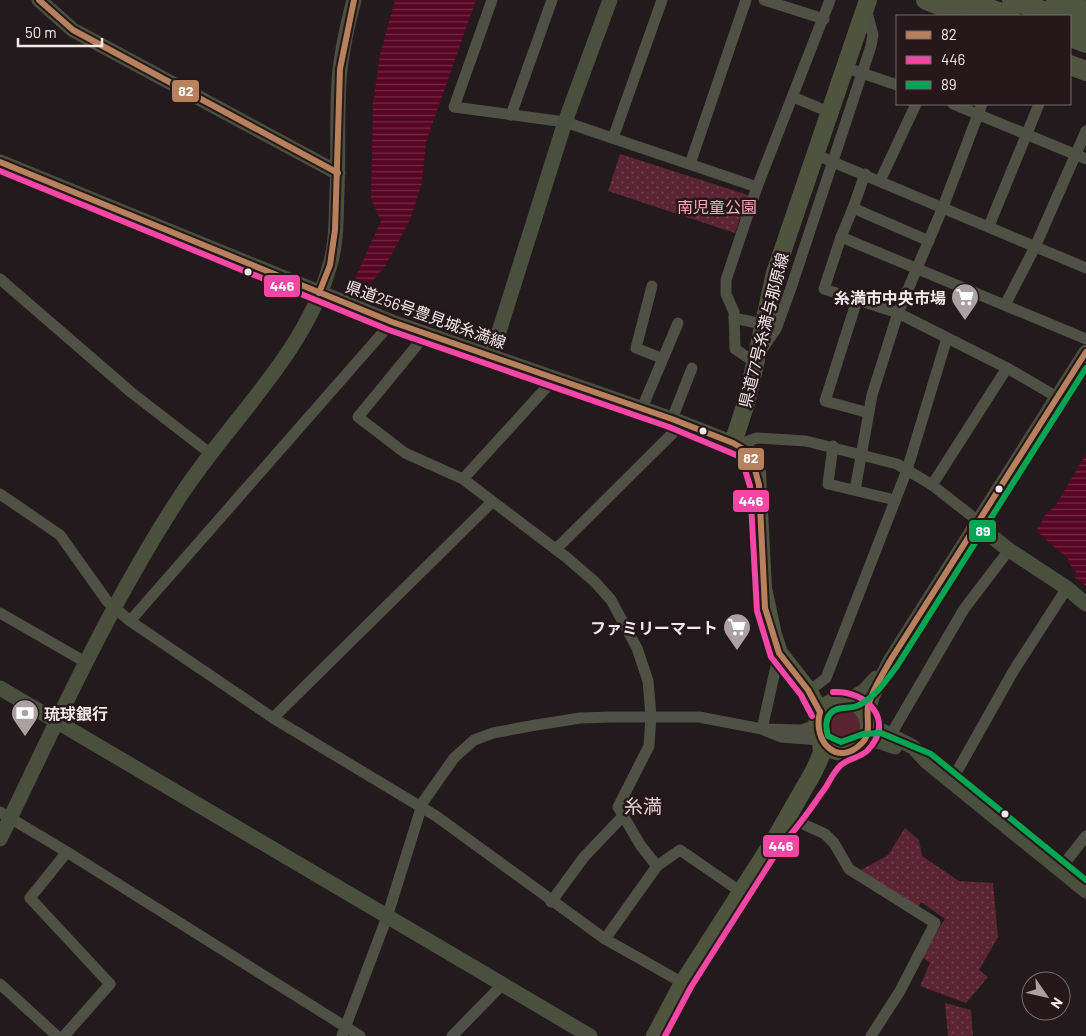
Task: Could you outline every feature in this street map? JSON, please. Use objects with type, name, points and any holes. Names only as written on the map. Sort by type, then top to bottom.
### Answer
[{"type":"highway","points":[[926,0],[961,13],[994,15]]},
{"type":"highway","points":[[1012,0],[1055,15]]},
{"type":"highway","points":[[1056,0],[1086,11]]},
{"type":"highway","points":[[1071,21],[1086,26]]},
{"type":"highway","points":[[1071,37],[1086,43]]},
{"type":"highway","points":[[1071,53],[1086,58]]},
{"type":"highway","points":[[1071,65],[1086,71]]},
{"type":"main road","name":"県道77号糸満与那原線","points":[[735,444],[775,273],[844,67],[868,8],[878,0]]},
{"type":"main road","points":[[655,1036],[683,983],[775,839],[820,759],[827,720],[808,690],[779,653],[770,623],[763,588],[757,473],[750,456],[735,444]]},
{"type":"main road","points":[[770,623],[817,685],[827,720],[829,748],[843,752]]},
{"type":"main road","points":[[775,839],[792,819],[835,758],[843,752],[857,748],[866,738],[868,720],[863,708],[827,720]]},
{"type":"street","points":[[39,0],[73,30],[338,174]]},
{"type":"street","points":[[0,839],[5,815],[115,609],[181,495],[302,331],[319,293],[330,265],[335,230],[340,69],[354,0]]},
{"type":"street","points":[[492,0],[454,107],[565,122],[757,187]]},
{"type":"street","points":[[511,115],[552,0]]},
{"type":"street","points":[[491,357],[565,122],[610,0]]},
{"type":"street","points":[[613,138],[662,0]]},
{"type":"street","points":[[690,164],[746,0]]},
{"type":"street","points":[[764,0],[824,19]]},
{"type":"street","points":[[830,0],[757,187],[726,280],[726,294],[734,318],[735,349],[756,360],[776,329],[862,74],[873,36],[868,8]]},
{"type":"street","points":[[844,67],[896,84]]},
{"type":"street","points":[[793,97],[828,112]]},
{"type":"street","points":[[880,181],[916,105]]},
{"type":"street","points":[[958,105],[980,109],[1026,134],[1086,159]]},
{"type":"street","points":[[988,226],[1039,105]]},
{"type":"street","points":[[855,490],[872,395],[898,313],[943,207],[980,109]]},
{"type":"street","points":[[1005,305],[1036,247],[1074,155],[1086,131]]},
{"type":"street","points":[[814,154],[1086,268]]},
{"type":"street","name":"県道256号豊見城糸満線","points":[[0,162],[392,322],[642,408],[735,444]]},
{"type":"street","points":[[865,174],[840,237],[824,289],[898,313],[1007,368],[1057,397]]},
{"type":"street","points":[[853,208],[929,241]]},
{"type":"street","points":[[840,237],[1086,339]]},
{"type":"street","points":[[0,279],[132,393],[211,454]]},
{"type":"street","points":[[652,286],[636,348],[661,358]]},
{"type":"street","points":[[857,300],[825,401],[868,413]]},
{"type":"street","points":[[734,318],[762,324]]},
{"type":"street","points":[[130,621],[392,322]]},
{"type":"street","points":[[642,408],[661,358],[678,323]]},
{"type":"street","points":[[422,333],[418,344],[358,417],[405,453],[463,479],[556,549],[595,582],[612,600],[627,626],[648,681],[651,716],[650,746],[618,807],[641,846],[658,866]]},
{"type":"street","points":[[817,685],[826,678],[907,470],[947,338]]},
{"type":"street","points":[[1086,352],[890,661],[872,697],[868,720],[890,736],[913,747],[951,782],[1086,891]]},
{"type":"street","points":[[556,549],[678,421],[692,368]]},
{"type":"street","points":[[932,485],[1007,368]]},
{"type":"street","points":[[463,479],[555,378]]},
{"type":"street","points":[[735,444],[757,438],[806,441],[861,453],[897,464],[932,485],[973,517],[976,524],[1009,550],[1066,588],[1086,604]]},
{"type":"street","points":[[833,446],[828,484],[895,500]]},
{"type":"street","points":[[0,494],[60,535],[115,609],[130,621],[273,718],[454,829],[551,902],[605,939],[683,983]]},
{"type":"street","points":[[273,718],[492,502]]},
{"type":"street","points":[[890,736],[964,609],[1009,550]]},
{"type":"street","points":[[951,782],[1014,670],[1066,588]]},
{"type":"street","points":[[0,613],[87,663]]},
{"type":"street","points":[[762,730],[779,653]]},
{"type":"street","points":[[344,1031],[387,917],[426,796],[454,758],[467,745],[481,737],[505,730],[580,718],[651,716],[699,717],[762,730],[781,737],[827,720],[864,690],[890,661]]},
{"type":"street","points":[[0,688],[590,1036]]},
{"type":"street","points":[[862,744],[880,742],[928,762]]},
{"type":"street","points":[[5,815],[67,852],[344,1031],[360,1036]]},
{"type":"street","points":[[551,902],[584,858],[623,816]]},
{"type":"street","points":[[792,819],[825,834],[834,843],[849,869],[935,923],[900,991],[871,1036]]},
{"type":"street","points":[[1060,869],[1086,836]]},
{"type":"street","points":[[605,939],[658,866],[680,850],[741,892]]},
{"type":"street","points":[[64,1036],[110,984],[30,898],[67,852]]},
{"type":"street","points":[[0,984],[56,1036]]},
{"type":"street","points":[[452,1036],[502,985]]},
{"type":"green space","name":"南児童公園","points":[[620,154],[748,195],[735,233],[608,191]]},
{"type":"green space","points":[[843,704],[855,708],[861,714],[865,726],[861,738],[855,744],[843,748],[831,744],[825,738],[821,726],[825,714],[831,708]]},
{"type":"green space","points":[[905,828],[919,840],[922,856],[959,881],[993,883],[998,937],[979,970],[988,977],[966,1003],[920,986],[930,963],[921,956],[945,919],[921,902],[918,908],[861,870],[888,855]]},
{"type":"green space","points":[[945,1003],[971,1010],[973,1036],[948,1036]]},
{"type":"shaded area","points":[[395,0],[476,0],[426,142],[422,183],[410,220],[386,265],[370,284],[355,278],[381,221],[371,199],[373,103],[380,54]]},
{"type":"shaded area","points":[[1086,454],[1086,586],[1075,578],[1076,572],[1068,562],[1069,560],[1036,531],[1047,512],[1054,508]]},
{"type":"transit line","name":"82","points":[[39,0],[73,30],[338,173]]},
{"type":"transit line","name":"82","points":[[319,293],[330,265],[335,230],[340,69],[354,0]]},
{"type":"transit line","name":"82","points":[[0,162],[392,322],[672,419],[733,443],[747,451],[753,462],[759,485],[765,608],[779,653],[808,690],[820,712]]},
{"type":"transit line","name":"446","points":[[0,171],[389,330],[669,427],[741,457],[750,486],[757,611],[771,657],[801,695],[812,716]]},
{"type":"transit line","name":"82","points":[[820,712],[820,733],[823,742],[829,748],[836,752],[844,753],[853,750],[865,739],[868,730],[868,706],[890,661],[1086,352]]},
{"type":"transit line","name":"89","points":[[1086,368],[897,666],[870,698],[855,706],[833,711],[828,716],[826,725],[828,736],[841,742],[863,734],[881,733],[931,754],[1086,880]]},
{"type":"transit line","name":"446","points":[[665,1036],[691,987],[782,844],[794,831],[839,767],[865,753],[876,739],[879,728],[878,718],[873,709],[856,696],[833,692]]},
{"type":"place","name":"糸満市中央市場","points":[[965,321]]},
{"type":"place","name":"ファミリーマート","points":[[737,651]]},
{"type":"place","name":"琉球銀行","points":[[25,737]]},
{"type":"district","name":"糸満","points":[[643,805]]}]
